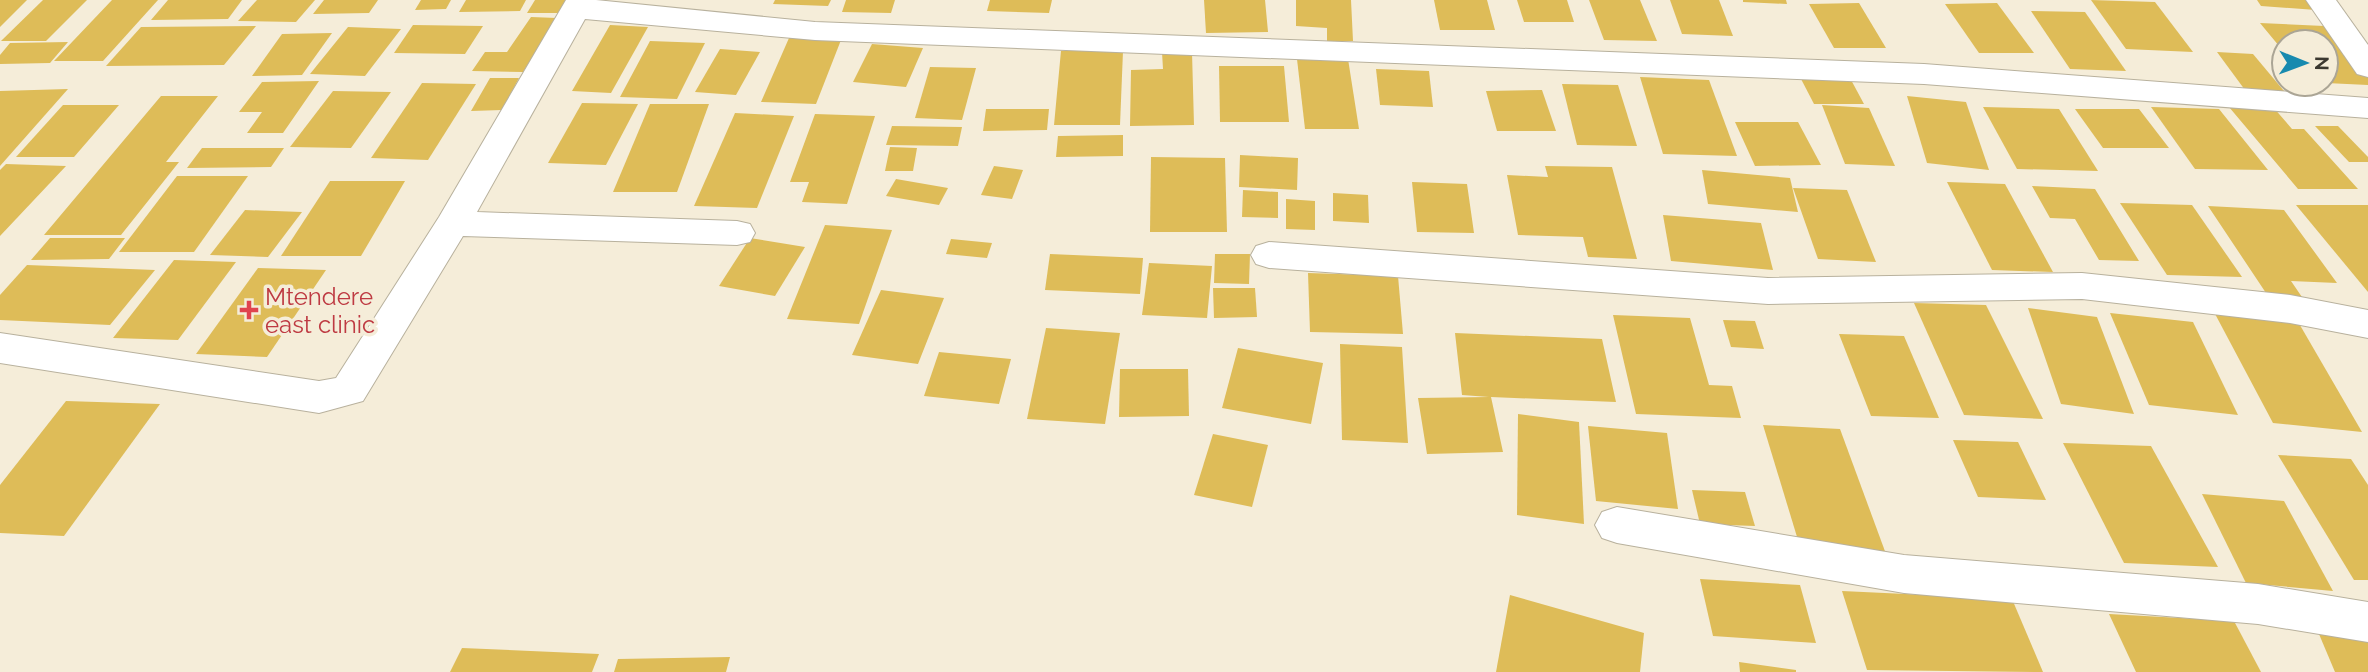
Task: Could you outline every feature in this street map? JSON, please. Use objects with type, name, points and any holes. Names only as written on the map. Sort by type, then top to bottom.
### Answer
[{"type":"street","points":[[2321,0],[2368,67]]},
{"type":"street","points":[[0,348],[319,397],[349,390],[453,223],[579,4],[829,32],[1924,74],[2368,108]]},
{"type":"street","points":[[453,223],[737,233]]},
{"type":"street","points":[[1269,255],[1768,291],[2082,286],[2290,309],[2368,324]]},
{"type":"street","points":[[1617,525],[1904,574],[2258,604],[2368,622]]},
{"type":"building","points":[[0,0],[27,0],[0,27]]},
{"type":"building","points":[[43,0],[87,0],[46,41],[1,41]]},
{"type":"building","points":[[112,0],[158,0],[103,61],[54,61]]},
{"type":"building","points":[[168,0],[242,0],[228,19],[151,20]]},
{"type":"building","points":[[257,0],[315,0],[296,22],[238,21]]},
{"type":"building","points":[[324,0],[378,0],[369,13],[313,14]]},
{"type":"building","points":[[421,0],[451,0],[446,9],[415,10]]},
{"type":"building","points":[[466,0],[526,0],[520,11],[459,12]]},
{"type":"building","points":[[535,0],[567,0],[560,13],[527,13]]},
{"type":"building","points":[[775,0],[831,0],[828,6],[773,4]]},
{"type":"building","points":[[846,0],[895,0],[891,13],[842,12]]},
{"type":"building","points":[[990,0],[1052,0],[1049,13],[987,11]]},
{"type":"building","points":[[1204,0],[1265,0],[1268,32],[1206,33]]},
{"type":"building","points":[[1296,0],[1351,0],[1353,41],[1327,41],[1327,28],[1296,26]]},
{"type":"building","points":[[1434,0],[1487,0],[1495,30],[1440,30]]},
{"type":"building","points":[[1517,0],[1567,0],[1574,22],[1524,22]]},
{"type":"building","points":[[1589,0],[1640,0],[1657,41],[1604,40]]},
{"type":"building","points":[[1670,0],[1719,0],[1733,36],[1682,34]]},
{"type":"building","points":[[1786,0],[1787,4],[1743,2]]},
{"type":"building","points":[[2091,0],[2155,2],[2193,52],[2126,49]]},
{"type":"building","points":[[2257,0],[2309,0],[2316,10],[2261,6]]},
{"type":"building","points":[[1859,3],[1886,48],[1834,48],[1809,4]]},
{"type":"building","points":[[1997,3],[2034,53],[1979,53],[1945,4]]},
{"type":"building","points":[[2031,11],[2085,12],[2126,71],[2070,69]]},
{"type":"building","points":[[531,17],[557,18],[523,72],[472,71],[485,52],[507,52]]},
{"type":"building","points":[[2260,23],[2326,28],[2270,28],[2270,35]]},
{"type":"building","points":[[413,25],[483,26],[465,54],[394,53]]},
{"type":"building","points":[[610,25],[648,27],[611,93],[572,91]]},
{"type":"building","points":[[256,26],[224,65],[106,66],[141,27]]},
{"type":"building","points":[[348,27],[401,29],[365,76],[310,74]]},
{"type":"building","points":[[332,33],[302,75],[252,76],[282,34]]},
{"type":"building","points":[[789,38],[841,40],[816,104],[761,102]]},
{"type":"building","points":[[650,41],[705,43],[677,99],[620,97]]},
{"type":"building","points":[[68,42],[50,63],[0,64],[0,55],[10,43]]},
{"type":"building","points":[[872,44],[923,48],[906,87],[853,82]]},
{"type":"building","points":[[2340,45],[2368,77],[2368,85],[2340,84]]},
{"type":"building","points":[[720,49],[760,52],[736,95],[695,92]]},
{"type":"building","points":[[1061,51],[1123,51],[1120,125],[1054,125]]},
{"type":"building","points":[[1162,52],[1192,52],[1194,125],[1130,126],[1131,70],[1163,69]]},
{"type":"building","points":[[2217,52],[2253,54],[2270,74],[2270,91],[2245,90]]},
{"type":"building","points":[[1297,59],[1348,59],[1359,129],[1305,129]]},
{"type":"building","points":[[1219,66],[1284,66],[1289,122],[1220,122]]},
{"type":"building","points":[[930,67],[976,68],[962,120],[915,118]]},
{"type":"building","points":[[1376,69],[1429,71],[1433,107],[1380,105]]},
{"type":"building","points":[[1640,77],[1709,80],[1737,156],[1663,154]]},
{"type":"building","points":[[1800,77],[1850,78],[1864,104],[1814,104]]},
{"type":"building","points":[[490,78],[519,78],[502,110],[471,111]]},
{"type":"building","points":[[319,81],[283,133],[247,133],[262,112],[239,112],[262,82]]},
{"type":"building","points":[[422,83],[476,84],[428,160],[371,158]]},
{"type":"building","points":[[1562,84],[1618,85],[1637,146],[1577,145]]},
{"type":"building","points":[[68,89],[0,166],[0,91]]},
{"type":"building","points":[[1542,90],[1556,131],[1497,131],[1486,91]]},
{"type":"building","points":[[333,91],[391,92],[351,148],[290,147]]},
{"type":"building","points":[[161,96],[218,96],[166,162],[179,162],[121,235],[44,235]]},
{"type":"building","points":[[1907,96],[1966,102],[1989,170],[1927,163]]},
{"type":"building","points":[[582,103],[638,104],[606,165],[548,163]]},
{"type":"building","points":[[650,104],[709,104],[677,192],[613,192]]},
{"type":"building","points":[[63,105],[119,105],[74,157],[16,157]]},
{"type":"building","points":[[1822,105],[1869,108],[1895,166],[1845,164]]},
{"type":"building","points":[[1983,107],[2059,109],[2098,171],[2017,169]]},
{"type":"building","points":[[2151,107],[2219,109],[2268,170],[2195,169]]},
{"type":"building","points":[[2229,107],[2273,107],[2292,129],[2304,129],[2358,189],[2298,189]]},
{"type":"building","points":[[986,109],[1049,109],[1047,130],[983,131]]},
{"type":"building","points":[[2075,109],[2139,109],[2169,148],[2103,148]]},
{"type":"building","points":[[735,113],[794,116],[757,208],[694,206]]},
{"type":"building","points":[[815,114],[875,116],[847,204],[802,202],[809,182],[790,182]]},
{"type":"building","points":[[1735,122],[1798,122],[1821,165],[1755,166]]},
{"type":"building","points":[[892,126],[962,127],[958,146],[886,145]]},
{"type":"building","points":[[2315,126],[2338,126],[2368,157],[2368,162],[2349,162]]},
{"type":"building","points":[[1123,135],[1123,156],[1056,157],[1058,136]]},
{"type":"building","points":[[890,147],[917,148],[913,171],[885,171]]},
{"type":"building","points":[[202,148],[284,148],[271,167],[187,168]]},
{"type":"building","points":[[1240,155],[1298,158],[1297,190],[1239,187]]},
{"type":"building","points":[[1151,157],[1225,158],[1227,232],[1150,232]]},
{"type":"building","points":[[6,164],[66,166],[0,236],[0,170]]},
{"type":"building","points":[[994,166],[1023,170],[1012,199],[981,195]]},
{"type":"building","points":[[1545,166],[1612,167],[1637,259],[1588,257],[1583,237],[1518,235],[1507,175],[1548,177]]},
{"type":"building","points":[[1702,170],[1790,178],[1798,212],[1708,204]]},
{"type":"building","points":[[177,176],[248,176],[194,252],[119,252]]},
{"type":"building","points":[[896,179],[948,188],[939,205],[886,196]]},
{"type":"building","points":[[330,181],[405,181],[361,256],[281,256]]},
{"type":"building","points":[[1412,182],[1467,184],[1474,233],[1417,232]]},
{"type":"building","points":[[1947,182],[2005,184],[2053,272],[1992,270]]},
{"type":"building","points":[[2032,186],[2095,189],[2139,261],[2099,260],[2075,219],[2050,218]]},
{"type":"building","points":[[1793,188],[1847,190],[1876,262],[1818,259]]},
{"type":"building","points":[[1243,190],[1278,192],[1278,218],[1242,217]]},
{"type":"building","points":[[1333,193],[1368,195],[1369,223],[1333,221]]},
{"type":"building","points":[[1286,199],[1315,201],[1315,230],[1286,229]]},
{"type":"building","points":[[2120,203],[2192,205],[2242,277],[2167,275]]},
{"type":"building","points":[[2296,205],[2368,205],[2368,292]]},
{"type":"building","points":[[2208,206],[2284,210],[2337,283],[2291,281],[2304,300],[2270,299]]},
{"type":"building","points":[[245,210],[302,212],[268,257],[210,255]]},
{"type":"building","points":[[1663,215],[1761,223],[1773,270],[1671,261]]},
{"type":"building","points":[[825,225],[892,230],[859,324],[787,319]]},
{"type":"building","points":[[50,238],[125,238],[109,259],[31,260]]},
{"type":"building","points":[[750,238],[805,247],[775,296],[719,286]]},
{"type":"building","points":[[951,239],[992,243],[987,258],[946,254]]},
{"type":"building","points":[[1050,254],[1143,258],[1140,294],[1045,290]]},
{"type":"building","points":[[1215,254],[1250,254],[1249,284],[1214,283]]},
{"type":"building","points":[[174,260],[236,262],[178,340],[113,338]]},
{"type":"building","points":[[1149,263],[1212,266],[1207,318],[1142,315]]},
{"type":"building","points":[[27,265],[155,270],[110,325],[0,320],[0,295]]},
{"type":"building","points":[[258,268],[326,270],[267,357],[196,354]]},
{"type":"building","points":[[1308,273],[1398,276],[1403,334],[1310,332]]},
{"type":"building","points":[[1213,288],[1255,288],[1257,317],[1214,318]]},
{"type":"building","points":[[881,290],[944,298],[918,364],[852,355]]},
{"type":"building","points":[[1914,303],[1986,305],[2043,419],[1964,415]]},
{"type":"building","points":[[2028,308],[2097,317],[2134,414],[2061,404]]},
{"type":"building","points":[[2214,312],[2297,320],[2362,432],[2273,423]]},
{"type":"building","points":[[2110,313],[2193,322],[2238,415],[2149,405]]},
{"type":"building","points":[[1613,315],[1690,318],[1709,385],[1732,386],[1741,418],[1636,414]]},
{"type":"building","points":[[1723,320],[1755,321],[1764,349],[1731,347]]},
{"type":"building","points":[[1046,328],[1120,333],[1105,424],[1027,419]]},
{"type":"building","points":[[1455,333],[1602,339],[1616,402],[1491,397],[1503,452],[1427,454],[1418,398],[1489,397],[1462,395]]},
{"type":"building","points":[[1839,334],[1904,336],[1939,418],[1871,416]]},
{"type":"building","points":[[1340,344],[1402,347],[1408,443],[1342,440]]},
{"type":"building","points":[[1238,348],[1323,363],[1311,424],[1222,408]]},
{"type":"building","points":[[939,352],[1011,359],[999,404],[924,396]]},
{"type":"building","points":[[1120,369],[1188,369],[1189,416],[1119,417]]},
{"type":"building","points":[[66,401],[160,404],[64,536],[0,533],[0,485]]},
{"type":"building","points":[[1518,414],[1579,422],[1584,524],[1517,515]]},
{"type":"building","points":[[1763,425],[1840,429],[1886,554],[1801,550]]},
{"type":"building","points":[[1588,426],[1667,433],[1678,509],[1596,501]]},
{"type":"building","points":[[1213,434],[1268,445],[1252,507],[1194,495]]},
{"type":"building","points":[[1953,440],[2018,442],[2046,500],[1978,497]]},
{"type":"building","points":[[2063,443],[2151,446],[2218,567],[2124,563]]},
{"type":"building","points":[[2278,455],[2351,459],[2368,485],[2368,580],[2354,580]]},
{"type":"building","points":[[1692,490],[1745,492],[1755,526],[1700,524]]},
{"type":"building","points":[[2202,494],[2284,501],[2333,591],[2246,583]]},
{"type":"building","points":[[1700,579],[1800,585],[1816,643],[1713,636]]},
{"type":"building","points":[[1842,591],[2012,599],[2043,672],[1867,670]]},
{"type":"building","points":[[1510,595],[1644,633],[1640,672],[1496,672]]},
{"type":"building","points":[[2109,614],[2234,621],[2261,672],[2136,672]]},
{"type":"building","points":[[2316,627],[2368,636],[2368,672],[2335,672]]},
{"type":"building","points":[[462,648],[599,654],[592,672],[450,672]]},
{"type":"building","points":[[730,657],[726,672],[614,672],[618,659]]},
{"type":"building","points":[[1739,662],[1796,670],[1796,672],[1740,672]]},
{"type":"place","name":"Mtendere east clinic","points":[[249,310]]}]
